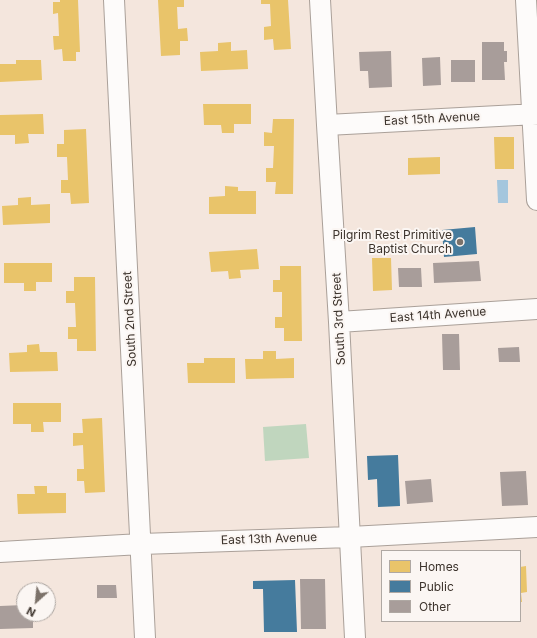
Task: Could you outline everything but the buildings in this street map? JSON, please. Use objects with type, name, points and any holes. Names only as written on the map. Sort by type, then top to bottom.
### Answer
[{"type":"street","name":"South 2nd Street","points":[[114,0],[145,638]]},
{"type":"street","name":"South 3rd Street","points":[[320,0],[339,322],[355,638]]},
{"type":"street","points":[[526,0],[535,114],[537,200]]},
{"type":"street","name":"East 15th Avenue","points":[[327,125],[535,114]]},
{"type":"street","name":"East 14th Avenue","points":[[339,322],[537,309]]},
{"type":"street","name":"East 13th Avenue","points":[[0,552],[141,544],[537,527]]},
{"type":"green space","points":[[306,424],[309,458],[265,461],[263,427]]},
{"type":"water","points":[[497,180],[508,180],[508,203],[498,203]]},
{"type":"place","name":"Pilgrim Rest Primitive Baptist Church","points":[[460,242]]}]
